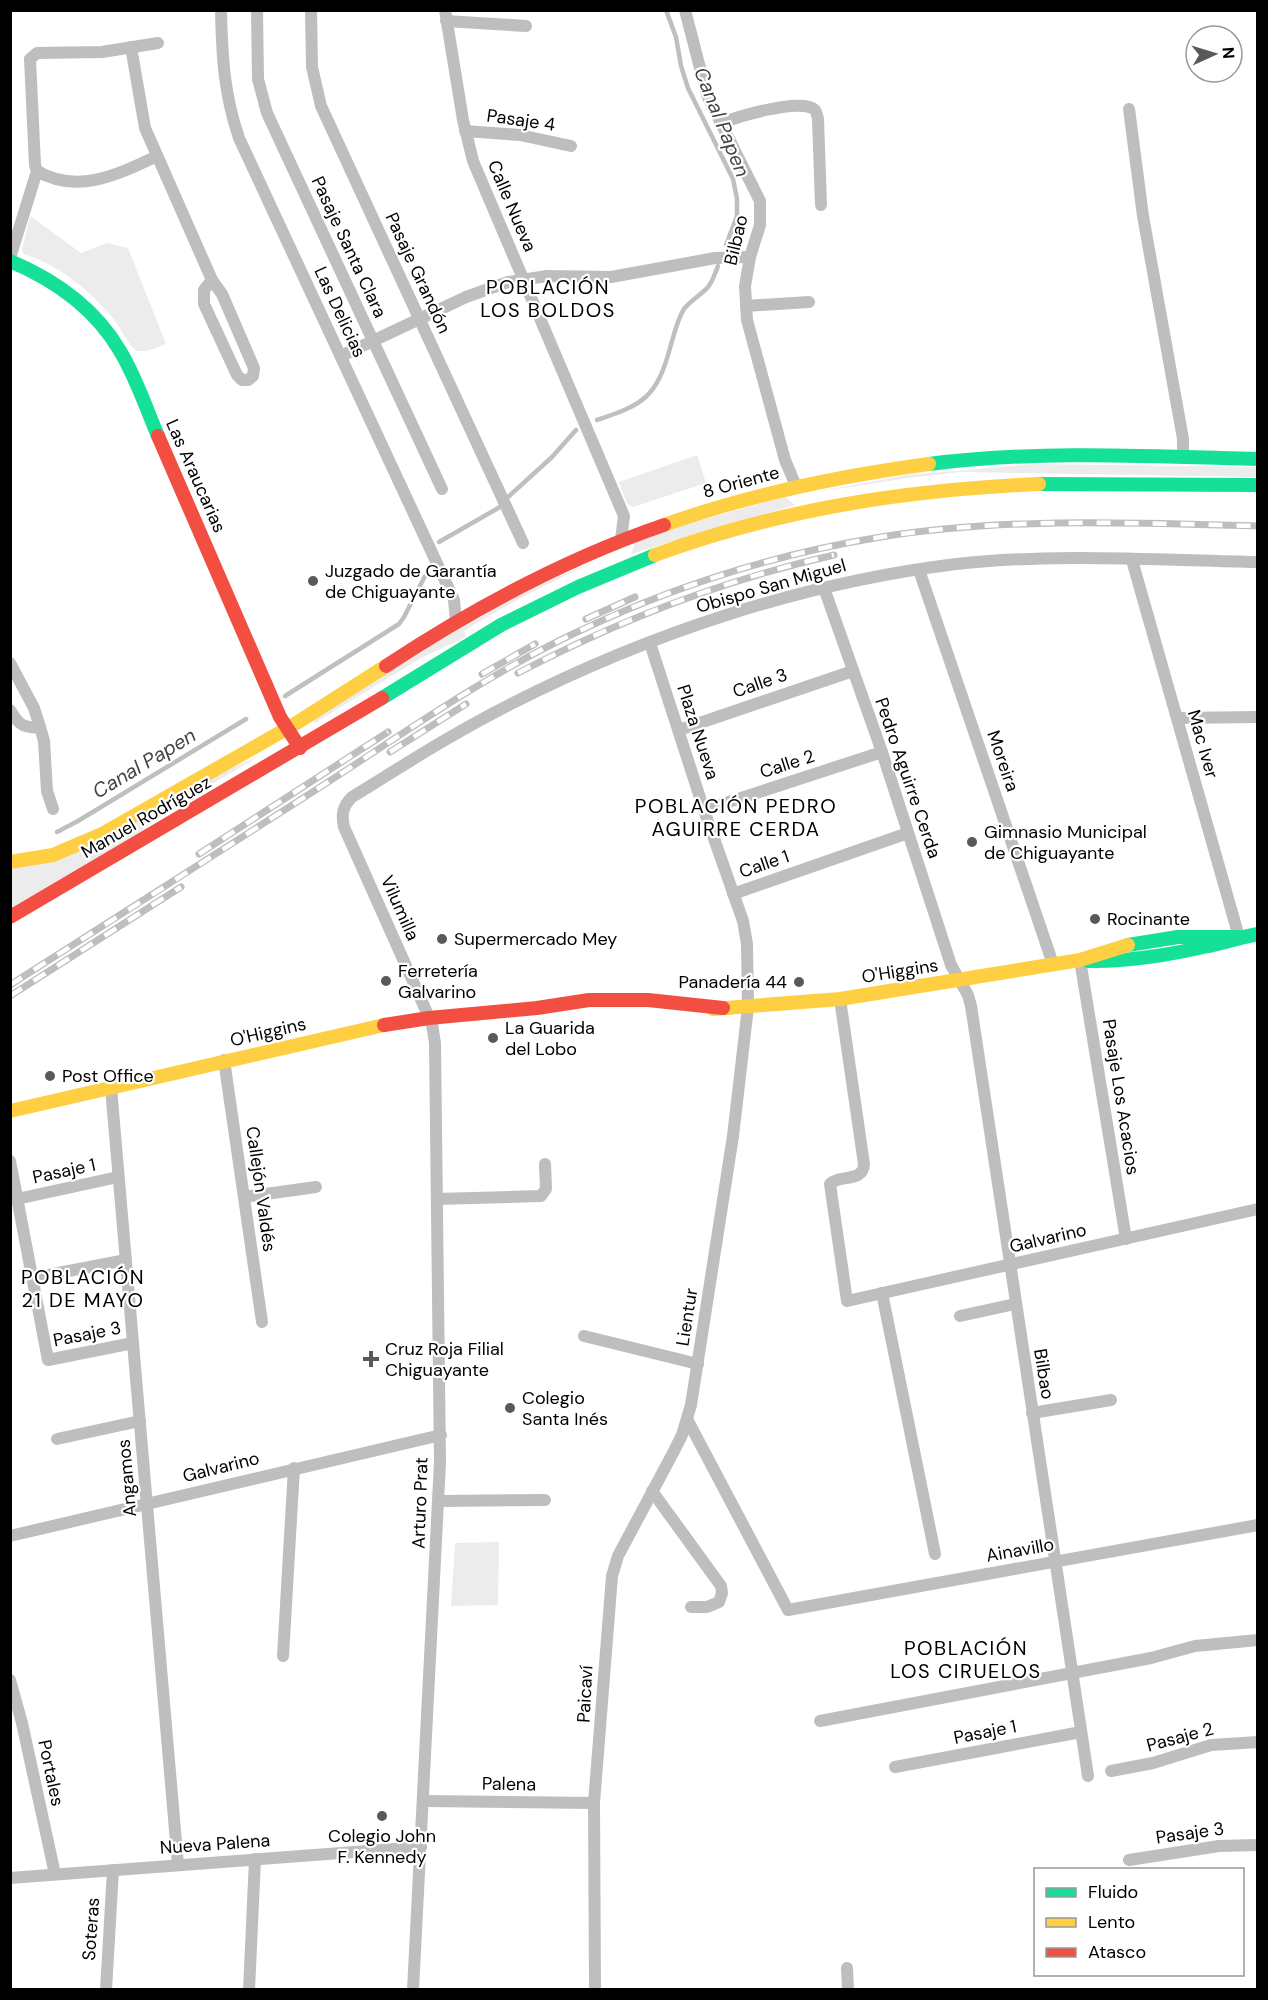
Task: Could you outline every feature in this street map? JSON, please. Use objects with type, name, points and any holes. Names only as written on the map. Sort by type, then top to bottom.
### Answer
[{"type":"main road","name":"Las Araucarias","points":[[10,259],[52,281],[75,297],[96,317],[121,352],[280,717],[300,748]]},
{"type":"main road","name":"8 Oriente","points":[[287,728],[456,621],[539,576],[621,540],[710,509],[796,486],[880,471],[987,459],[1049,456],[1257,459]]},
{"type":"main road","points":[[300,748],[481,636],[551,599],[606,574],[714,535],[824,507],[926,491],[1021,483],[1257,485]]},
{"type":"main road","points":[[796,486],[807,500],[824,507]]},
{"type":"main road","points":[[606,574],[618,559],[622,548],[621,540]]},
{"type":"main road","name":"Manuel Rodríguez","points":[[10,862],[53,855],[86,842],[287,728]]},
{"type":"main road","name":"Manuel Rodríguez","points":[[10,917],[300,748]]},
{"type":"main road","name":"O'Higgins","points":[[10,1111],[372,1027],[429,1018],[537,1008],[567,1002],[648,1000],[723,1008],[840,999],[1080,960],[1115,962],[1210,946],[1257,934]]},
{"type":"street","name":"Las Delicias","points":[[221,10],[223,78],[239,138],[454,600],[456,621]]},
{"type":"street","name":"Pasaje Santa Clara","points":[[257,10],[258,79],[267,113],[442,489]]},
{"type":"street","name":"Pasaje Grandón","points":[[311,10],[312,67],[321,106],[523,543]]},
{"type":"street","name":"Bilbao","points":[[685,10],[704,84],[720,124],[760,201],[760,225],[750,257],[745,286],[746,306],[750,334],[775,429],[788,470],[796,486]]},
{"type":"street","points":[[446,16],[526,26]]},
{"type":"street","name":"Calle Nueva","points":[[446,16],[465,131],[477,172],[624,516],[621,540]]},
{"type":"street","points":[[10,259],[37,171],[29,63],[33,56],[41,52],[77,54],[158,43]]},
{"type":"street","points":[[131,47],[145,128],[212,280],[222,294],[254,368],[253,376],[248,380],[242,380],[237,375],[204,304],[204,290],[212,280]]},
{"type":"street","points":[[720,124],[749,113],[781,107],[808,107],[816,111],[821,205]]},
{"type":"street","points":[[1129,109],[1143,216],[1183,439],[1183,457]]},
{"type":"street","name":"Pasaje 4","points":[[465,131],[520,135],[572,146]]},
{"type":"street","points":[[37,171],[64,180],[89,181],[116,175],[157,156]]},
{"type":"street","points":[[340,356],[480,290],[523,278],[611,277],[715,258],[750,257]]},
{"type":"street","points":[[746,306],[809,303]]},
{"type":"street","name":"Obispo San Miguel","points":[[343,811],[352,797],[478,721],[536,691],[650,643],[716,620],[824,588],[956,564],[1025,560],[1257,562]]},
{"type":"street","name":"Mac Iver","points":[[1132,560],[1239,937]]},
{"type":"street","name":"Moreira","points":[[919,570],[1053,964]]},
{"type":"street","name":"Pedro Aguirre Cerda","points":[[824,588],[882,752],[951,965],[960,979]]},
{"type":"street","name":"Plaza Nueva","points":[[650,643],[747,938],[748,1007]]},
{"type":"street","points":[[10,663],[34,708],[40,727],[44,741],[47,791],[53,809]]},
{"type":"street","name":"Calle 3","points":[[679,730],[853,671]]},
{"type":"street","points":[[10,710],[21,725],[28,728],[40,727]]},
{"type":"street","points":[[1177,718],[1257,717]]},
{"type":"street","name":"Calle 2","points":[[704,810],[882,752]]},
{"type":"street","name":"Vilumilla","points":[[343,811],[344,827],[429,1018]]},
{"type":"street","name":"Calle 1","points":[[734,894],[908,833]]},
{"type":"street","name":"Pasaje Los Acacios","points":[[1080,960],[1126,1239]]},
{"type":"street","name":"Bilbao","points":[[960,979],[971,1006],[1088,1776]]},
{"type":"street","name":"Galvarino","points":[[840,999],[864,1164],[862,1173],[858,1176],[834,1180],[830,1184],[846,1301],[1257,1209]]},
{"type":"street","name":"Lientur","points":[[687,1419],[698,1364],[733,1136],[748,1007]]},
{"type":"street","name":"Arturo Prat","points":[[413,1989],[422,1847],[441,1435],[435,1053],[429,1018]]},
{"type":"street","name":"Callejón Valdés","points":[[224,1060],[262,1322]]},
{"type":"street","name":"Angamos","points":[[111,1088],[178,1865]]},
{"type":"street","points":[[10,1161],[32,1278],[126,1260]]},
{"type":"street","points":[[437,1199],[541,1196],[546,1189],[546,1164]]},
{"type":"street","name":"Pasaje 1","points":[[17,1199],[118,1177]]},
{"type":"street","points":[[244,1197],[316,1186]]},
{"type":"street","name":"Pasaje 3","points":[[32,1278],[48,1360],[133,1343]]},
{"type":"street","points":[[882,1293],[935,1554]]},
{"type":"street","points":[[960,1316],[1015,1304]]},
{"type":"street","points":[[584,1336],[698,1364]]},
{"type":"street","points":[[1032,1413],[1111,1400]]},
{"type":"street","name":"Paicaví","points":[[596,1989],[594,1803],[612,1576],[618,1556],[674,1451],[687,1419]]},
{"type":"street","name":"Ainavillo","points":[[687,1419],[788,1610],[1257,1526]]},
{"type":"street","points":[[57,1440],[140,1421]]},
{"type":"street","name":"Galvarino","points":[[10,1536],[441,1435]]},
{"type":"street","points":[[284,1656],[294,1468]]},
{"type":"street","points":[[652,1491],[721,1586],[722,1593],[719,1602],[707,1607],[691,1607]]},
{"type":"street","points":[[439,1501],[545,1500]]},
{"type":"street","points":[[820,1721],[1151,1658],[1196,1646],[1257,1640]]},
{"type":"street","name":"Portales","points":[[10,1680],[55,1874]]},
{"type":"street","name":"Pasaje 1","points":[[895,1767],[1082,1732]]},
{"type":"street","name":"Pasaje 2","points":[[1111,1771],[1153,1763],[1211,1745],[1257,1742]]},
{"type":"street","name":"Palena","points":[[424,1801],[594,1803]]},
{"type":"street","name":"Pasaje 3","points":[[1128,1860],[1219,1846],[1257,1845]]},
{"type":"street","name":"Nueva Palena","points":[[10,1878],[422,1847]]},
{"type":"street","points":[[249,1989],[255,1859]]},
{"type":"street","name":"Soteras","points":[[106,1989],[113,1870]]},
{"type":"street","points":[[847,1968],[848,1989]]},
{"type":"shaded area","points":[[30,216],[81,253],[107,243],[128,248],[166,344],[147,351],[137,351],[112,317],[83,287],[49,265],[24,254],[22,250]]},
{"type":"shaded area","points":[[697,455],[706,483],[633,507],[627,504],[619,482]]},
{"type":"shaded area","points":[[1034,464],[1257,467],[1257,477],[961,472],[811,493],[907,475]]},
{"type":"shaded area","points":[[785,497],[795,505],[631,554],[635,543],[680,526]]},
{"type":"shaded area","points":[[608,556],[499,610],[464,631],[466,637],[419,659],[315,723],[313,720],[432,645],[529,589]]},
{"type":"shaded area","points":[[261,755],[185,800],[137,834],[11,908],[11,870]]},
{"type":"shaded area","points":[[499,1542],[498,1605],[451,1606],[455,1543]]},
{"type":"waterway","name":"Canal Papen","points":[[666,10],[676,37],[688,88],[733,179],[737,199],[737,216],[726,245]]},
{"type":"waterway","name":"Canal Papen","points":[[597,420],[637,404],[646,397],[660,378],[682,313],[708,287],[718,266]]},
{"type":"waterway","name":"Canal Papen","points":[[508,497],[552,457],[576,430]]},
{"type":"waterway","name":"Canal Papen","points":[[439,542],[500,507]]},
{"type":"waterway","name":"Canal Papen","points":[[285,696],[399,624],[425,576]]},
{"type":"waterway","name":"Canal Papen","points":[[57,832],[246,719]]},
{"type":"railway","points":[[10,985],[440,709],[507,669],[540,650],[611,616],[686,587],[802,553],[881,537],[928,531],[975,526],[1069,523],[1258,526]]},
{"type":"railway","points":[[518,673],[633,619],[712,589],[834,555]]},
{"type":"railway","points":[[586,619],[635,597]]},
{"type":"railway","points":[[482,674],[535,644]]},
{"type":"railway","points":[[390,752],[466,704]]},
{"type":"railway","points":[[199,854],[388,732]]},
{"type":"railway","points":[[10,996],[181,887]]},
{"type":"traffic: fast","points":[[10,261],[58,286],[99,321],[126,361],[158,436]]},
{"type":"traffic: fast","points":[[929,464],[1052,455],[1258,459]]},
{"type":"traffic: fast","points":[[1039,484],[1258,485]]},
{"type":"traffic: fast","points":[[382,698],[501,625],[578,587],[655,555]]},
{"type":"traffic: fast","points":[[1088,961],[1163,955],[1258,934]]},
{"type":"traffic: fast","points":[[1128,945],[1178,937],[1239,937]]},
{"type":"traffic: slow","points":[[664,525],[729,504],[795,487],[929,464]]},
{"type":"traffic: slow","points":[[655,555],[749,525],[844,504],[941,491],[1039,484]]},
{"type":"traffic: slow","points":[[10,862],[53,855],[102,834],[295,724],[386,666]]},
{"type":"traffic: slow","points":[[713,1009],[840,999],[1080,960],[1128,945]]},
{"type":"traffic: slow","points":[[10,1111],[384,1025]]},
{"type":"traffic: jam","points":[[158,436],[280,717],[300,748]]},
{"type":"traffic: jam","points":[[386,666],[453,624],[521,586],[591,553],[664,525]]},
{"type":"traffic: jam","points":[[10,917],[382,698]]},
{"type":"traffic: jam","points":[[384,1025],[589,1000],[648,1000],[723,1008]]},
{"type":"place","name":"Juzgado de Garantía de Chiguayante","points":[[313,581]]},
{"type":"place","name":"Gimnasio Municipal de Chiguayante","points":[[972,842]]},
{"type":"place","name":"Rocinante","points":[[1095,919]]},
{"type":"place","name":"Supermercado Mey","points":[[442,939]]},
{"type":"place","name":"Ferretería Galvarino","points":[[386,981]]},
{"type":"place","name":"Panadería 44","points":[[799,982]]},
{"type":"place","name":"La Guarida del Lobo","points":[[493,1038]]},
{"type":"place","name":"Post Office","points":[[50,1076]]},
{"type":"place","name":"Cruz Roja Filial Chiguayante","points":[[371,1359]]},
{"type":"place","name":"Colegio Santa Inés","points":[[510,1408]]},
{"type":"place","name":"Colegio John F. Kennedy","points":[[382,1816]]},
{"type":"district","name":"POBLACIÓN LOS BOLDOS","points":[[548,298]]},
{"type":"district","name":"POBLACIÓN PEDRO AGUIRRE CERDA","points":[[736,818]]},
{"type":"district","name":"POBLACIÓN 21 DE MAYO","points":[[83,1288]]},
{"type":"district","name":"POBLACIÓN LOS CIRUELOS","points":[[966,1660]]}]
